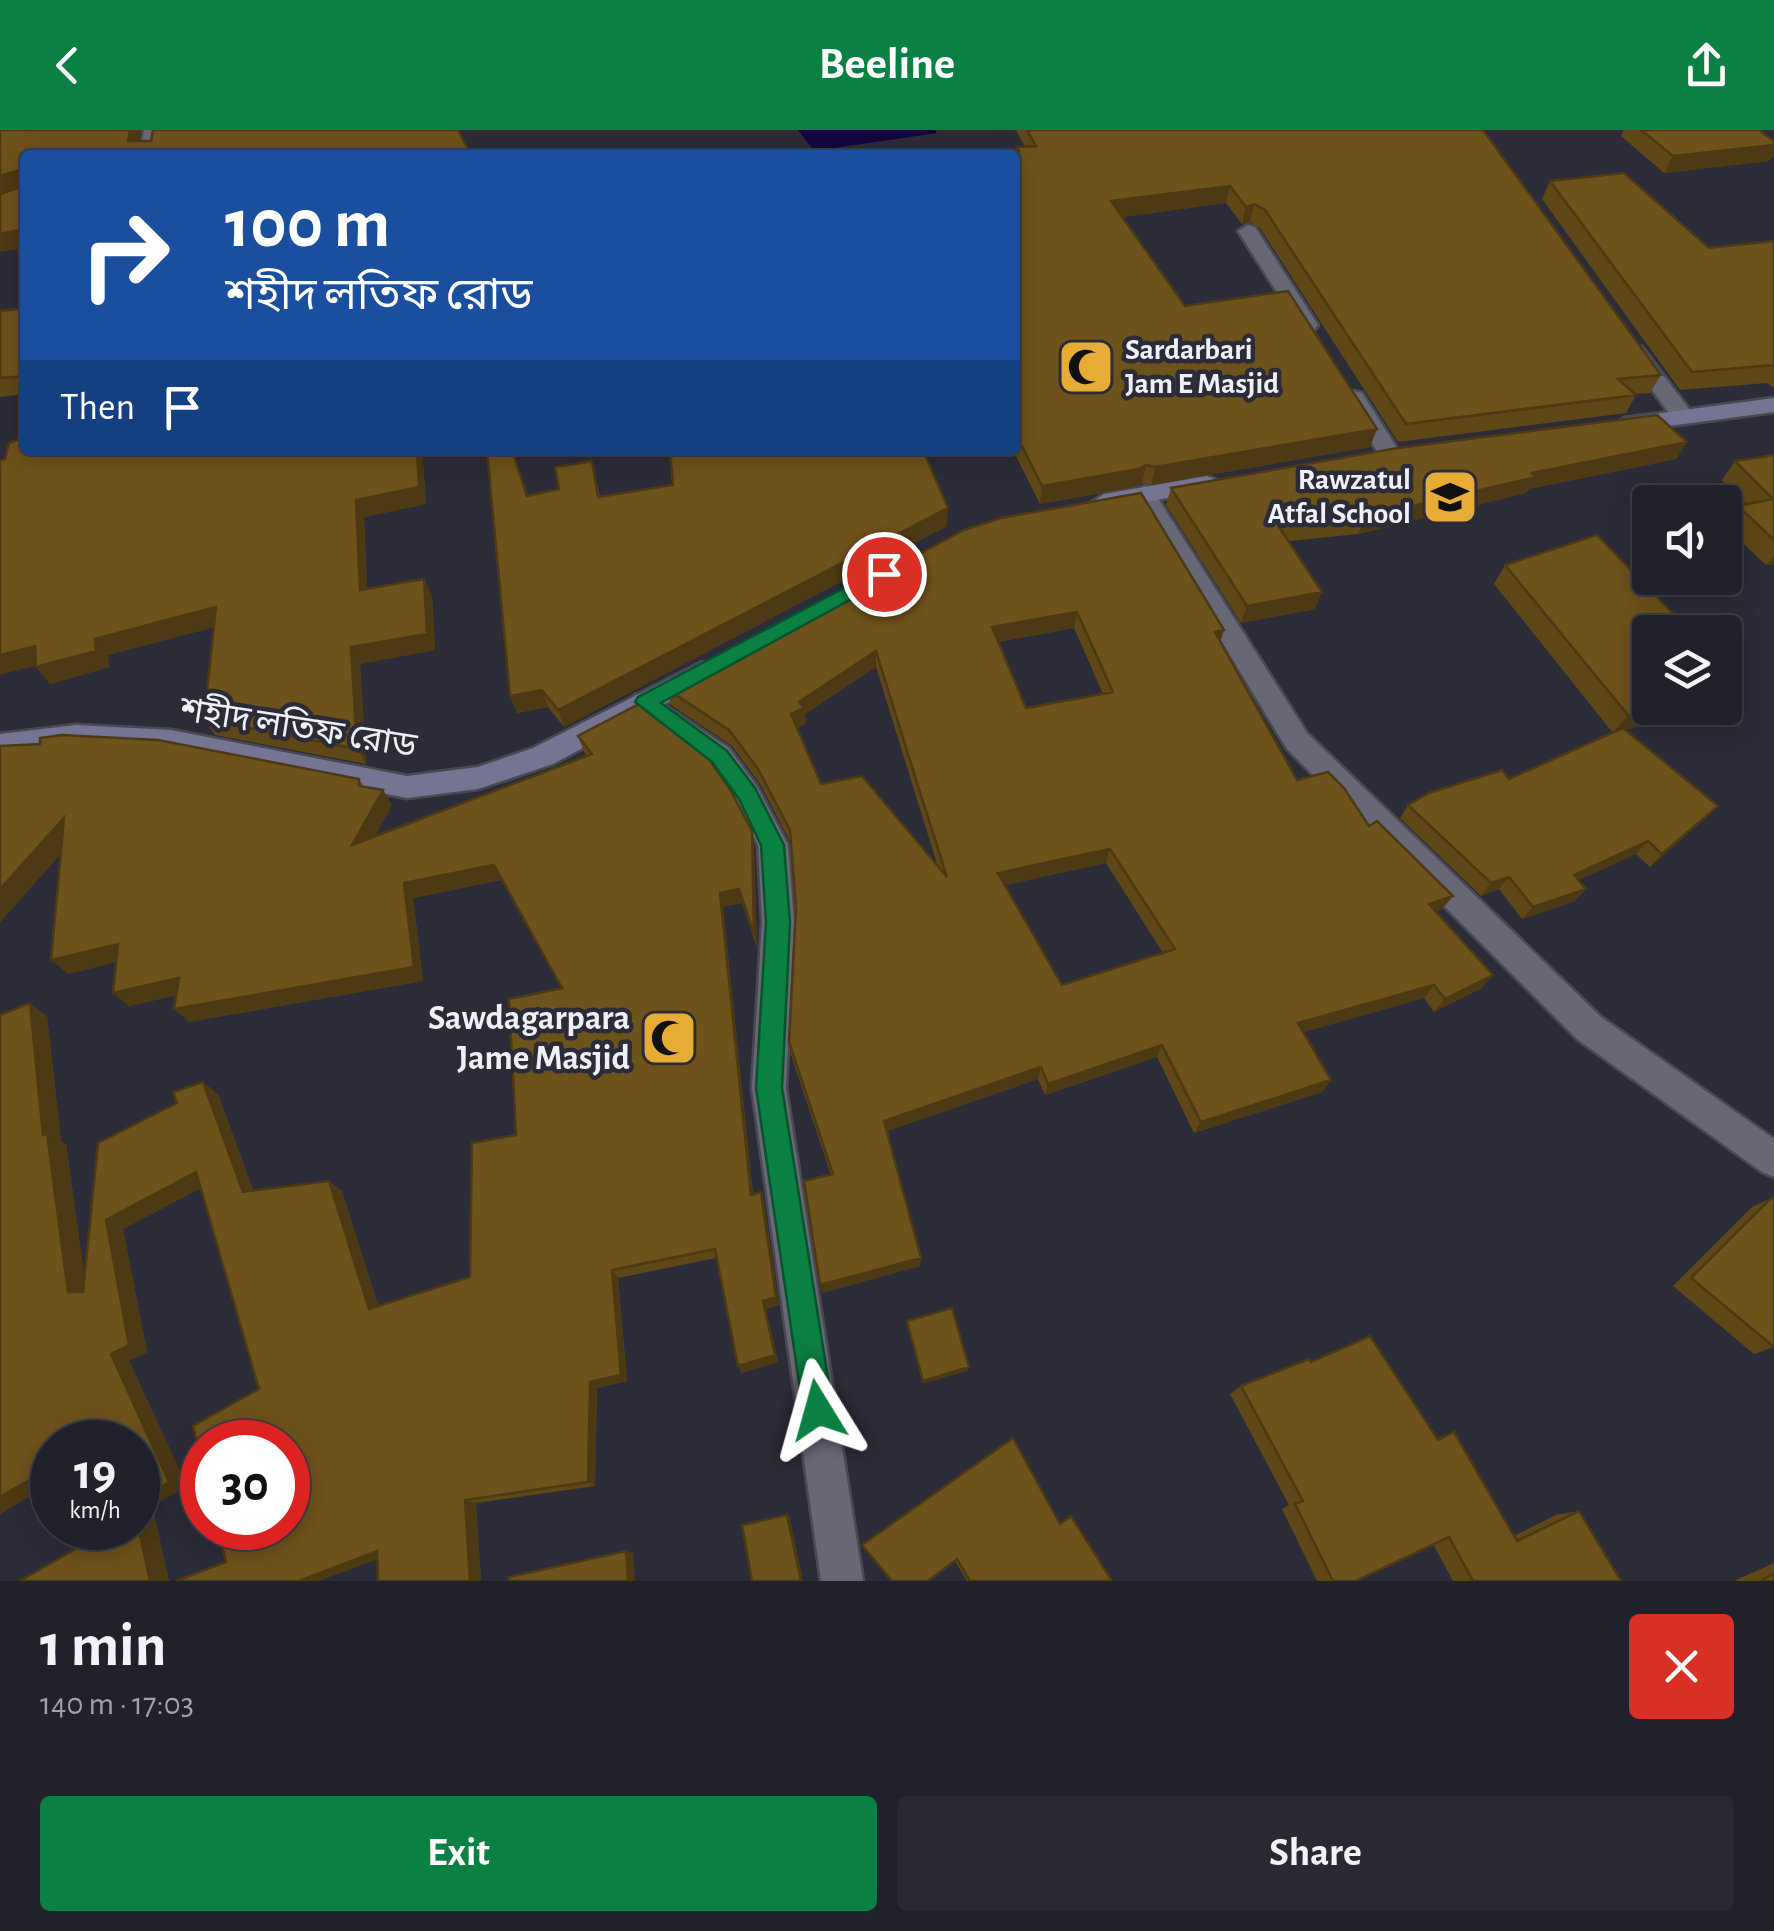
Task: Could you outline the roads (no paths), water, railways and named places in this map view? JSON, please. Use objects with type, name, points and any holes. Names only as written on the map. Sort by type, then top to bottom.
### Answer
[{"type":"street","points":[[1248,231],[1319,342]]},
{"type":"street","points":[[1620,331],[1684,418]]},
{"type":"street","points":[[1340,374],[1391,454]]},
{"type":"street","points":[[1606,427],[1774,405]]},
{"type":"street","points":[[1070,508],[1239,479]]},
{"type":"street","points":[[1144,494],[1296,741],[1589,1028],[1774,1160]]},
{"type":"street","name":"শহীদ লতিফ রোড","points":[[0,745],[76,736],[170,741],[407,787],[478,778],[542,756],[730,656]]},
{"type":"street","points":[[645,702],[719,756],[747,794],[772,845],[778,922],[769,1088],[842,1581]]},
{"type":"place","name":"Sardarbari Jam E Masjid","points":[[1086,367]]},
{"type":"place","name":"Rawzatul Atfal School","points":[[1450,497]]},
{"type":"place","name":"Sawdagarpara Jame Masjid","points":[[669,1038]]}]
